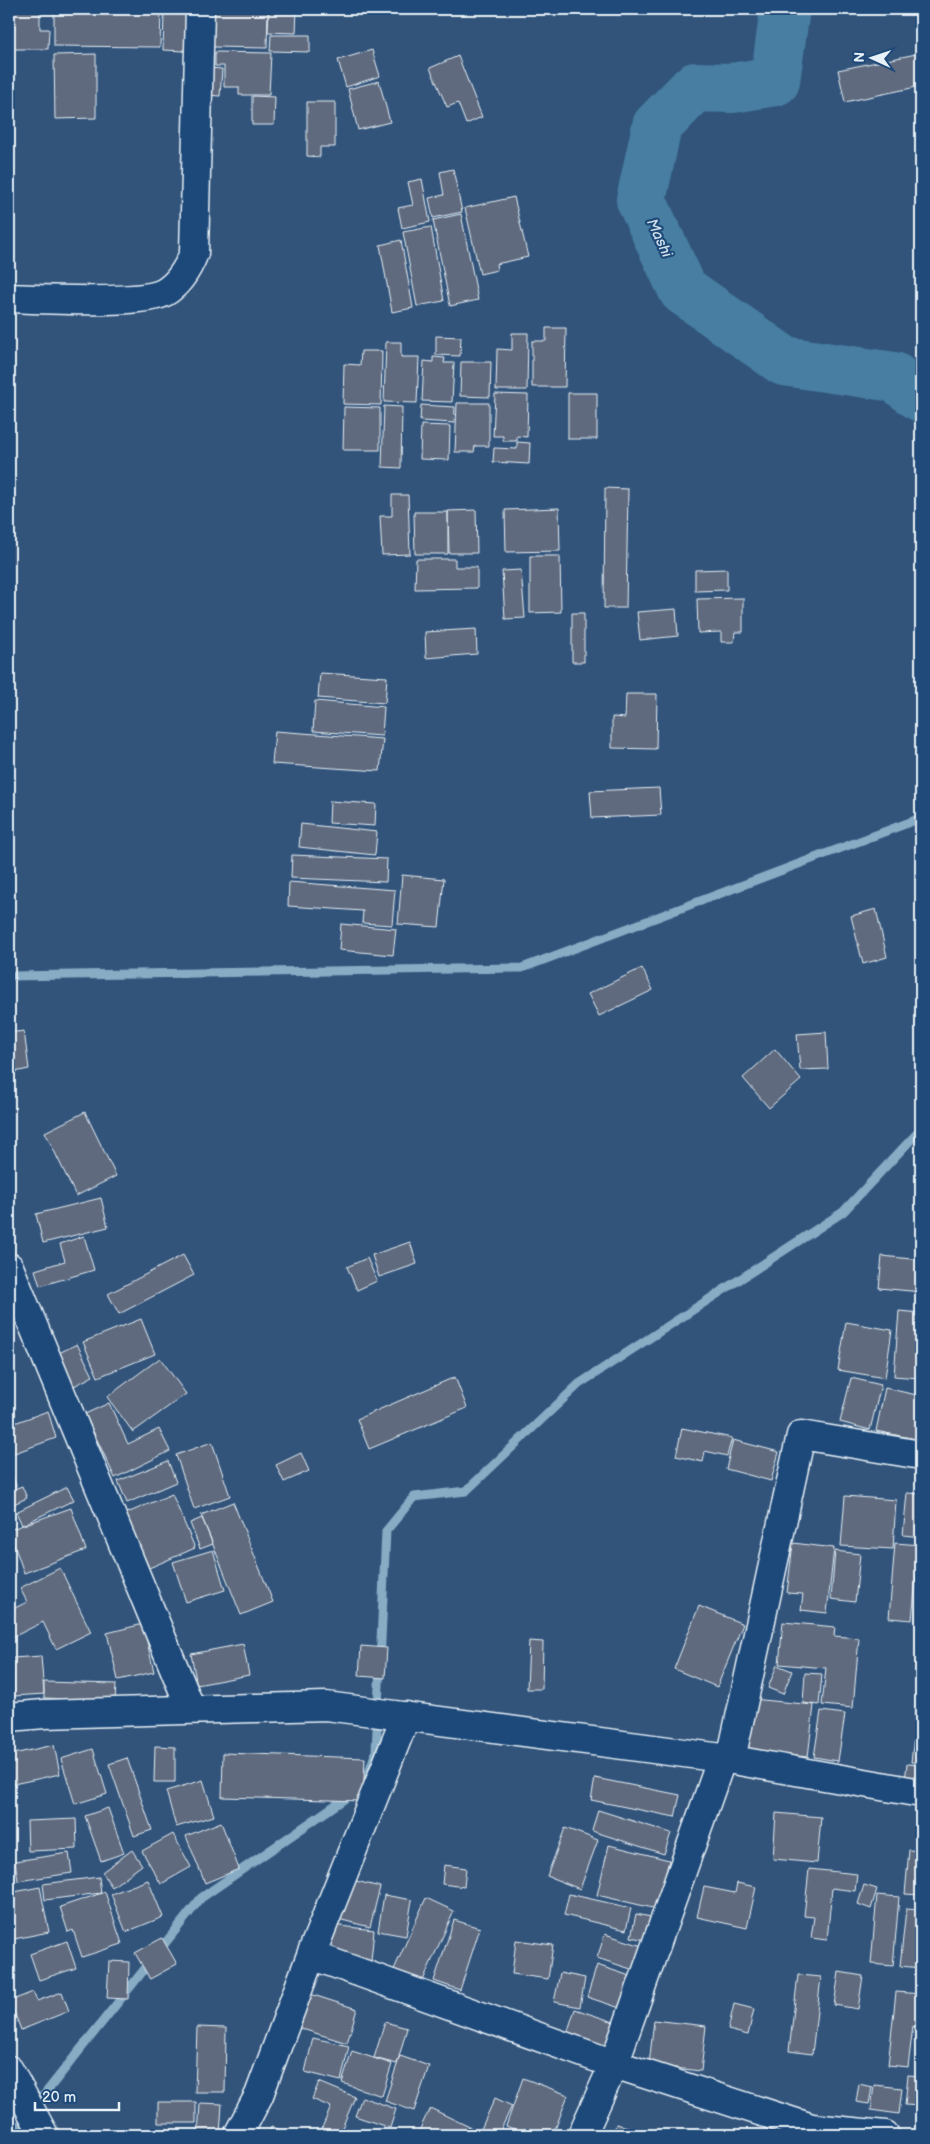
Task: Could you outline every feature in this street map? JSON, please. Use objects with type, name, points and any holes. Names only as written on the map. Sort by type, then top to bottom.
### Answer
[{"type":"street","points":[[9,298],[142,299],[165,292],[185,273],[194,253],[200,9]]},
{"type":"street","points":[[9,1268],[191,1709]]},
{"type":"street","points":[[582,2135],[614,2064],[726,1759],[801,1435],[921,1455]]},
{"type":"street","points":[[9,1717],[44,1714],[326,1706],[726,1759],[921,1793]]},
{"type":"street","points":[[238,2135],[259,2095],[311,1955],[406,1716]]},
{"type":"street","points":[[311,1955],[810,2132],[885,2135]]},
{"type":"street","points":[[9,2070],[44,2135]]},
{"type":"building","points":[[9,9],[40,9],[40,29],[49,29],[48,49],[9,49]]},
{"type":"building","points":[[54,9],[161,9],[160,47],[54,46]]},
{"type":"building","points":[[214,9],[268,9],[267,48],[213,47]]},
{"type":"building","points":[[269,9],[297,9],[296,33],[268,32]]},
{"type":"building","points":[[164,13],[187,15],[185,51],[163,50]]},
{"type":"building","points":[[271,35],[310,35],[310,52],[270,51]]},
{"type":"building","points":[[372,50],[380,76],[346,87],[338,60]]},
{"type":"building","points":[[215,52],[271,53],[269,95],[239,95],[239,87],[224,87],[224,66],[215,66]]},
{"type":"building","points":[[921,53],[921,86],[845,102],[838,70]]},
{"type":"building","points":[[96,54],[96,118],[55,119],[54,55]]},
{"type":"building","points":[[458,56],[482,117],[466,124],[458,103],[447,107],[430,68]]},
{"type":"building","points":[[209,68],[222,69],[220,96],[207,95]]},
{"type":"building","points":[[379,81],[390,122],[358,130],[348,89]]},
{"type":"building","points":[[252,96],[275,97],[274,125],[252,125]]},
{"type":"building","points":[[307,102],[335,102],[335,147],[320,147],[320,157],[307,156]]},
{"type":"building","points":[[453,169],[462,212],[433,218],[429,198],[444,195],[440,172]]},
{"type":"building","points":[[422,179],[430,222],[402,228],[398,208],[413,205],[408,182]]},
{"type":"building","points":[[514,197],[528,257],[496,264],[497,270],[480,274],[465,208]]},
{"type":"building","points":[[461,214],[478,300],[450,306],[433,220]]},
{"type":"building","points":[[431,227],[444,301],[417,306],[403,232]]},
{"type":"building","points":[[401,240],[413,308],[392,312],[380,245]]},
{"type":"building","points":[[546,328],[566,328],[565,387],[532,387],[532,341],[546,341]]},
{"type":"building","points":[[512,333],[528,333],[527,390],[496,390],[497,349],[512,350]]},
{"type":"building","points":[[436,336],[461,337],[460,356],[436,355]]},
{"type":"building","points":[[386,342],[401,342],[401,357],[419,357],[417,403],[384,402]]},
{"type":"building","points":[[361,351],[382,351],[381,405],[343,404],[344,364],[360,365]]},
{"type":"building","points":[[433,357],[445,358],[444,363],[454,363],[452,402],[422,401],[424,361],[433,362]]},
{"type":"building","points":[[461,362],[491,362],[490,397],[460,396]]},
{"type":"building","points":[[568,393],[597,393],[597,439],[568,439]]},
{"type":"building","points":[[495,394],[528,395],[527,437],[517,436],[517,441],[503,441],[503,436],[493,436]]},
{"type":"building","points":[[457,403],[489,403],[489,446],[475,446],[474,452],[455,452]]},
{"type":"building","points":[[421,405],[455,407],[454,423],[420,421]]},
{"type":"building","points":[[384,406],[402,407],[401,468],[382,467]]},
{"type":"building","points":[[344,407],[380,408],[380,450],[343,450]]},
{"type":"building","points":[[421,425],[450,426],[449,460],[420,459]]},
{"type":"building","points":[[517,442],[530,443],[529,464],[493,462],[494,448],[517,449]]},
{"type":"building","points":[[605,488],[628,489],[626,608],[604,608]]},
{"type":"building","points":[[392,495],[408,495],[410,554],[382,555],[380,516],[392,516]]},
{"type":"building","points":[[559,508],[560,551],[506,552],[505,510]]},
{"type":"building","points":[[476,510],[477,553],[449,553],[448,511]]},
{"type":"building","points":[[414,512],[448,512],[448,554],[415,554]]},
{"type":"building","points":[[530,556],[560,556],[561,612],[530,613]]},
{"type":"building","points":[[416,559],[455,559],[455,567],[477,567],[477,588],[415,589]]},
{"type":"building","points":[[727,569],[727,590],[695,591],[695,570]]},
{"type":"building","points":[[521,570],[525,618],[505,619],[502,571]]},
{"type":"building","points":[[743,598],[743,632],[735,632],[734,642],[721,642],[721,632],[698,633],[697,599]]},
{"type":"building","points":[[676,609],[678,636],[640,640],[637,612]]},
{"type":"building","points":[[572,613],[584,613],[584,662],[572,662]]},
{"type":"building","points":[[476,629],[477,654],[426,658],[425,632]]},
{"type":"building","points":[[320,673],[387,677],[385,703],[318,698]]},
{"type":"building","points":[[626,694],[657,694],[656,749],[612,748],[612,717],[625,718]]},
{"type":"building","points":[[315,701],[384,707],[382,736],[313,731]]},
{"type":"building","points":[[275,731],[383,739],[380,771],[272,764]]},
{"type":"building","points":[[659,788],[661,815],[592,818],[590,791]]},
{"type":"building","points":[[330,801],[376,804],[375,826],[329,823]]},
{"type":"building","points":[[301,824],[377,832],[375,855],[299,847]]},
{"type":"building","points":[[292,855],[387,859],[386,882],[291,878]]},
{"type":"building","points":[[402,875],[444,879],[439,927],[398,924]]},
{"type":"building","points":[[289,882],[395,890],[392,925],[362,923],[363,911],[288,906]]},
{"type":"building","points":[[876,909],[887,957],[863,964],[851,916]]},
{"type":"building","points":[[341,924],[396,929],[393,955],[339,950]]},
{"type":"building","points":[[642,968],[653,990],[599,1016],[588,994]]},
{"type":"building","points":[[24,1031],[29,1069],[9,1073],[9,1033]]},
{"type":"building","points":[[826,1032],[828,1069],[800,1070],[797,1034]]},
{"type":"building","points":[[775,1049],[801,1080],[769,1108],[743,1078]]},
{"type":"building","points":[[85,1112],[116,1176],[76,1196],[45,1132]]},
{"type":"building","points":[[101,1198],[108,1227],[43,1243],[36,1214]]},
{"type":"building","points":[[84,1236],[94,1270],[40,1286],[35,1270],[65,1261],[60,1244]]},
{"type":"building","points":[[410,1242],[417,1264],[379,1277],[372,1255]]},
{"type":"building","points":[[183,1255],[194,1275],[119,1314],[108,1294]]},
{"type":"building","points":[[882,1256],[921,1260],[921,1292],[879,1288]]},
{"type":"building","points":[[367,1258],[377,1281],[357,1290],[347,1267]]},
{"type":"building","points":[[899,1311],[921,1313],[919,1378],[894,1376]]},
{"type":"building","points":[[141,1319],[155,1354],[98,1377],[83,1342]]},
{"type":"building","points":[[846,1322],[892,1330],[885,1378],[838,1370]]},
{"type":"building","points":[[77,1344],[93,1376],[74,1386],[57,1354]]},
{"type":"building","points":[[160,1358],[186,1394],[133,1432],[107,1397]]},
{"type":"building","points":[[455,1377],[467,1408],[369,1449],[357,1419]]},
{"type":"building","points":[[851,1378],[881,1385],[870,1430],[840,1422]]},
{"type":"building","points":[[885,1388],[921,1396],[921,1440],[876,1431]]},
{"type":"building","points":[[109,1403],[128,1444],[159,1429],[170,1451],[115,1478],[85,1414]]},
{"type":"building","points":[[48,1411],[56,1438],[9,1455],[9,1425]]},
{"type":"building","points":[[682,1428],[732,1438],[727,1456],[705,1451],[703,1462],[676,1456]]},
{"type":"building","points":[[733,1440],[779,1452],[771,1481],[726,1469]]},
{"type":"building","points":[[212,1442],[230,1496],[194,1509],[176,1455]]},
{"type":"building","points":[[301,1453],[309,1471],[284,1482],[276,1465]]},
{"type":"building","points":[[168,1461],[176,1482],[127,1503],[118,1481]]},
{"type":"building","points":[[9,1465],[16,1486],[9,1489]]},
{"type":"building","points":[[22,1486],[27,1498],[9,1506],[9,1491]]},
{"type":"building","points":[[67,1487],[74,1500],[22,1525],[16,1512]]},
{"type":"building","points":[[907,1493],[921,1494],[921,1537],[903,1535]]},
{"type":"building","points":[[172,1494],[195,1548],[149,1568],[125,1514]]},
{"type":"building","points":[[845,1496],[896,1500],[893,1549],[841,1546]]},
{"type":"building","points":[[233,1502],[273,1602],[241,1615],[201,1515]]},
{"type":"building","points":[[71,1508],[86,1550],[24,1573],[9,1530]]},
{"type":"building","points":[[202,1518],[213,1544],[200,1549],[190,1523]]},
{"type":"building","points":[[793,1543],[834,1548],[827,1613],[801,1610],[803,1594],[787,1593]]},
{"type":"building","points":[[895,1543],[921,1545],[921,1569],[917,1568],[912,1620],[889,1618]]},
{"type":"building","points":[[213,1550],[225,1590],[186,1602],[173,1562]]},
{"type":"building","points":[[835,1551],[860,1554],[855,1602],[831,1599]]},
{"type":"building","points":[[60,1568],[91,1632],[56,1649],[43,1622],[9,1639],[9,1611],[27,1602],[20,1588]]},
{"type":"building","points":[[699,1606],[743,1624],[717,1687],[674,1669]]},
{"type":"building","points":[[783,1622],[835,1627],[834,1636],[859,1638],[853,1708],[822,1705],[826,1668],[779,1664]]},
{"type":"building","points":[[143,1624],[154,1672],[118,1680],[107,1633]]},
{"type":"building","points":[[921,1630],[921,1723],[914,1723]]},
{"type":"building","points":[[529,1641],[543,1642],[542,1689],[527,1689]]},
{"type":"building","points":[[243,1644],[249,1675],[197,1685],[191,1654]]},
{"type":"building","points":[[361,1646],[387,1648],[385,1678],[359,1676]]},
{"type":"building","points":[[41,1656],[44,1694],[14,1696],[13,1658]]},
{"type":"building","points":[[777,1665],[792,1671],[783,1694],[768,1688]]},
{"type":"building","points":[[805,1673],[822,1674],[819,1705],[803,1703]]},
{"type":"building","points":[[44,1682],[116,1684],[115,1701],[44,1698]]},
{"type":"building","points":[[752,1699],[814,1705],[808,1757],[747,1751]]},
{"type":"building","points":[[821,1711],[845,1714],[838,1761],[814,1757]]},
{"type":"building","points":[[915,1729],[921,1730],[921,1763],[911,1762]]},
{"type":"building","points":[[54,1745],[60,1774],[9,1785],[9,1755]]},
{"type":"building","points":[[155,1746],[175,1747],[175,1782],[154,1782]]},
{"type":"building","points":[[93,1749],[107,1794],[75,1804],[61,1759]]},
{"type":"building","points":[[223,1753],[365,1758],[363,1801],[222,1797]]},
{"type":"building","points":[[127,1758],[152,1830],[134,1836],[109,1764]]},
{"type":"building","points":[[907,1764],[921,1765],[921,1781],[905,1780]]},
{"type":"building","points":[[595,1778],[680,1795],[675,1817],[591,1800]]},
{"type":"building","points":[[203,1780],[214,1816],[176,1827],[166,1791]]},
{"type":"building","points":[[108,1808],[124,1853],[101,1861],[85,1816]]},
{"type":"building","points":[[598,1810],[671,1833],[664,1854],[592,1831]]},
{"type":"building","points":[[776,1813],[821,1817],[817,1863],[773,1859]]},
{"type":"building","points":[[76,1819],[77,1849],[28,1851],[27,1821]]},
{"type":"building","points":[[221,1822],[239,1869],[205,1883],[186,1836]]},
{"type":"building","points":[[565,1828],[598,1840],[580,1889],[547,1876]]},
{"type":"building","points":[[173,1834],[191,1867],[161,1884],[142,1851]]},
{"type":"building","points":[[609,1845],[669,1860],[657,1909],[597,1895]]},
{"type":"building","points":[[132,1850],[142,1865],[112,1887],[102,1872]]},
{"type":"building","points":[[909,1850],[921,1851],[921,1895],[905,1894]]},
{"type":"building","points":[[69,1853],[72,1873],[18,1881],[15,1861]]},
{"type":"building","points":[[444,1865],[466,1868],[464,1887],[442,1884]]},
{"type":"building","points":[[809,1869],[857,1874],[855,1891],[832,1888],[827,1940],[811,1938],[814,1917],[804,1916]]},
{"type":"building","points":[[99,1877],[101,1893],[45,1900],[43,1884]]},
{"type":"building","points":[[348,1879],[380,1887],[370,1927],[338,1919]]},
{"type":"building","points":[[148,1880],[163,1917],[126,1932],[111,1894]]},
{"type":"building","points":[[737,1883],[756,1887],[747,1928],[697,1917],[704,1887],[735,1893]]},
{"type":"building","points":[[864,1885],[877,1889],[871,1909],[858,1904]]},
{"type":"building","points":[[40,1887],[49,1932],[14,1939],[9,1909],[9,1893]]},
{"type":"building","points":[[105,1892],[122,1944],[82,1957],[73,1930],[68,1932],[60,1907]]},
{"type":"building","points":[[569,1894],[631,1908],[626,1930],[564,1915]]},
{"type":"building","points":[[384,1895],[412,1900],[406,1936],[378,1931]]},
{"type":"building","points":[[877,1895],[899,1897],[893,1966],[871,1964]]},
{"type":"building","points":[[426,1898],[454,1911],[420,1987],[392,1974]]},
{"type":"building","points":[[906,1909],[921,1910],[921,1968],[900,1966]]},
{"type":"building","points":[[636,1914],[656,1918],[651,1941],[631,1937]]},
{"type":"building","points":[[454,1920],[480,1928],[460,1990],[434,1981]]},
{"type":"building","points":[[332,1925],[374,1930],[371,1961],[329,1956]]},
{"type":"building","points":[[605,1934],[642,1946],[634,1970],[597,1958]]},
{"type":"building","points":[[162,1938],[177,1964],[150,1979],[135,1953]]},
{"type":"building","points":[[516,1940],[553,1945],[548,1979],[512,1974]]},
{"type":"building","points":[[67,1941],[76,1968],[39,1980],[30,1954]]},
{"type":"building","points":[[109,1961],[129,1962],[128,1999],[107,1998]]},
{"type":"building","points":[[597,1965],[633,1977],[623,2009],[587,1997]]},
{"type":"building","points":[[839,1972],[863,1976],[858,2009],[834,2005]]},
{"type":"building","points":[[560,1973],[585,1978],[580,2007],[554,2002]]},
{"type":"building","points":[[798,1975],[821,1977],[812,2054],[789,2051]]},
{"type":"building","points":[[33,1992],[37,2001],[62,1992],[69,2011],[21,2030],[10,2001]]},
{"type":"building","points":[[896,1992],[921,1994],[921,2027],[913,2026],[908,2067],[888,2065]]},
{"type":"building","points":[[307,1993],[357,2009],[347,2043],[296,2027]]},
{"type":"building","points":[[734,2004],[754,2009],[748,2035],[728,2030]]},
{"type":"building","points":[[575,2009],[617,2023],[606,2057],[564,2043]]},
{"type":"building","points":[[654,2020],[706,2026],[701,2071],[649,2065]]},
{"type":"building","points":[[385,2022],[407,2028],[397,2064],[374,2058]]},
{"type":"building","points":[[197,2027],[226,2028],[225,2092],[195,2092]]},
{"type":"building","points":[[313,2038],[349,2046],[341,2081],[305,2072]]},
{"type":"building","points":[[352,2051],[392,2064],[382,2096],[342,2083]]},
{"type":"building","points":[[400,2056],[429,2066],[414,2111],[385,2101]]},
{"type":"building","points":[[908,2075],[921,2076],[921,2106],[905,2105]]},
{"type":"building","points":[[523,2078],[568,2095],[553,2135],[529,2135],[506,2126]]},
{"type":"building","points":[[319,2082],[355,2097],[339,2135],[332,2135],[321,2130],[331,2107],[312,2099]]},
{"type":"building","points":[[859,2084],[872,2087],[869,2104],[856,2102]]},
{"type":"building","points":[[874,2085],[902,2088],[899,2114],[871,2110]]},
{"type":"building","points":[[362,2097],[396,2109],[390,2128],[355,2116]]},
{"type":"building","points":[[495,2098],[512,2106],[498,2135],[481,2129]]},
{"type":"building","points":[[158,2102],[196,2102],[196,2123],[158,2123]]},
{"type":"building","points":[[200,2103],[222,2104],[220,2135],[198,2135]]},
{"type":"building","points":[[430,2108],[484,2134],[417,2135]]},
{"type":"building","points":[[616,2124],[660,2135],[613,2135]]},
{"type":"building","points":[[271,2127],[297,2135],[268,2135]]},
{"type":"building","points":[[688,2130],[728,2135],[687,2135]]},
{"type":"waterway","name":"Mashi","points":[[785,9],[775,81],[732,88],[695,87],[657,126],[641,200],[683,290],[784,361],[894,377],[921,397]]},
{"type":"waterway","points":[[9,976],[522,968],[921,818]]},
{"type":"waterway","points":[[366,1782],[376,1751],[386,1531],[414,1497],[466,1491],[579,1384],[843,1212],[921,1129]]},
{"type":"waterway","points":[[159,1951],[201,1898],[350,1795]]},
{"type":"waterway","points":[[12,2135],[151,1961]]}]
